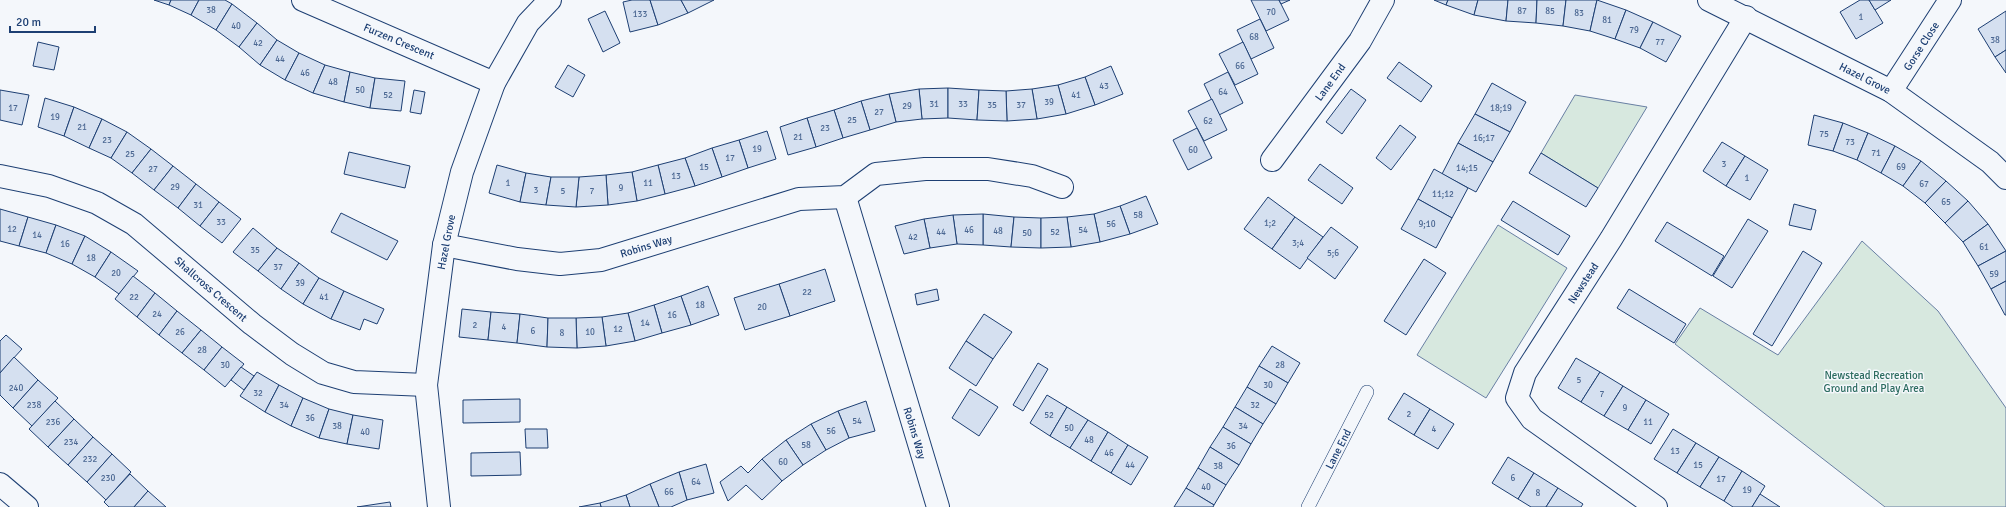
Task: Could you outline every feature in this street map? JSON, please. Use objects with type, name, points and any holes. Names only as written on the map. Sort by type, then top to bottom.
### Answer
[{"type":"street","name":"Furzen Crescent","points":[[303,0],[494,83]]},
{"type":"street","name":"Hazel Grove","points":[[439,507],[426,385],[444,245],[462,172],[494,83],[528,23],[550,0]]},
{"type":"street","name":"Lane End","points":[[1272,160],[1360,41],[1383,0]]},
{"type":"street","name":"Hazel Grove","points":[[1709,0],[1746,17],[1891,91],[1990,162],[2006,178]]},
{"type":"street","name":"Gorse Close","points":[[1891,91],[1950,0]]},
{"type":"street","name":"Newstead","points":[[1656,507],[1532,419],[1517,398],[1525,373],[1611,239],[1746,17]]},
{"type":"street","points":[[845,198],[876,174],[925,169],[988,169],[1032,176],[1062,187]]},
{"type":"street","name":"Shallcross Crescent","points":[[0,176],[49,186],[97,203],[134,224],[252,324],[292,354],[323,373],[354,382],[426,385]]},
{"type":"street","name":"Robins Way","points":[[444,245],[560,264],[601,260],[799,199],[845,198],[938,507]]},
{"type":"street","points":[[0,484],[27,507]]},
{"type":"lane","name":"Lane End","points":[[1308,507],[1367,392]]},
{"type":"green space","points":[[1575,95],[1647,107],[1598,188],[1541,153]]},
{"type":"green space","points":[[1498,225],[1567,268],[1486,398],[1417,355]]},
{"type":"green space","name":"Newstead Recreation Ground and Play Area","points":[[1862,241],[1938,311],[2006,408],[2006,507],[1885,507],[1675,344],[1700,308],[1778,355]]},
{"type":"building","points":[[154,0],[171,0],[169,5]]},
{"type":"building","points":[[171,0],[199,0],[191,15],[169,5]]},
{"type":"building","points":[[199,0],[225,0],[232,4],[216,30],[191,15]]},
{"type":"building","points":[[632,0],[650,0],[658,25],[630,32],[623,2]]},
{"type":"building","points":[[650,0],[681,0],[688,13],[658,25]]},
{"type":"building","points":[[681,0],[714,0],[688,13]]},
{"type":"building","points":[[1251,0],[1279,0],[1289,20],[1266,31]]},
{"type":"building","points":[[1279,0],[1290,0],[1281,4]]},
{"type":"building","points":[[1434,0],[1448,0],[1446,5]]},
{"type":"building","points":[[1448,0],[1478,0],[1474,15],[1446,5]]},
{"type":"building","points":[[1478,0],[1508,0],[1506,21],[1474,15]]},
{"type":"building","points":[[1508,0],[1537,0],[1536,23],[1506,21]]},
{"type":"building","points":[[1537,0],[1566,0],[1563,26],[1536,23]]},
{"type":"building","points":[[1566,0],[1597,0],[1590,31],[1563,26]]},
{"type":"building","points":[[1597,0],[1626,10],[1615,39],[1590,31]]},
{"type":"building","points":[[1860,0],[1869,0],[1883,23],[1856,39],[1840,12]]},
{"type":"building","points":[[1869,0],[1891,0],[1875,10]]},
{"type":"building","points":[[232,4],[257,23],[239,47],[216,30]]},
{"type":"building","points":[[1626,10],[1653,22],[1640,48],[1615,39]]},
{"type":"building","points":[[605,11],[620,43],[603,52],[588,19]]},
{"type":"building","points":[[2006,11],[2006,50],[1995,57],[1978,29]]},
{"type":"building","points":[[1260,19],[1274,48],[1251,59],[1237,30]]},
{"type":"building","points":[[1653,22],[1681,36],[1666,62],[1640,48]]},
{"type":"building","points":[[257,23],[277,40],[260,65],[239,47]]},
{"type":"building","points":[[277,40],[299,53],[285,80],[260,65]]},
{"type":"building","points":[[38,42],[59,47],[54,70],[33,66]]},
{"type":"building","points":[[1243,42],[1258,74],[1235,85],[1219,54]]},
{"type":"building","points":[[2006,50],[2006,73],[1995,57]]},
{"type":"building","points":[[299,53],[325,65],[313,93],[285,80]]},
{"type":"building","points":[[1399,62],[1432,86],[1421,102],[1387,78]]},
{"type":"building","points":[[325,65],[350,72],[344,102],[313,93]]},
{"type":"building","points":[[568,65],[585,75],[573,97],[555,87]]},
{"type":"building","points":[[1111,66],[1123,94],[1095,105],[1085,77]]},
{"type":"building","points":[[350,72],[375,78],[370,108],[344,102]]},
{"type":"building","points":[[1228,72],[1243,103],[1219,115],[1204,84]]},
{"type":"building","points":[[1085,77],[1095,105],[1066,114],[1058,85]]},
{"type":"building","points":[[375,78],[405,81],[401,111],[370,108]]},
{"type":"building","points":[[1492,83],[1526,102],[1510,132],[1475,114]]},
{"type":"building","points":[[1058,85],[1066,114],[1037,119],[1032,89]]},
{"type":"building","points":[[948,88],[948,118],[922,119],[919,89]]},
{"type":"building","points":[[948,88],[979,90],[977,120],[948,118]]},
{"type":"building","points":[[919,89],[922,119],[896,122],[889,94]]},
{"type":"building","points":[[1032,89],[1037,119],[1007,121],[1006,91]]},
{"type":"building","points":[[1351,89],[1366,100],[1342,134],[1326,122]]},
{"type":"building","points":[[0,90],[29,95],[22,125],[0,120]]},
{"type":"building","points":[[414,90],[425,92],[421,114],[410,112]]},
{"type":"building","points":[[979,90],[1006,91],[1007,121],[977,120]]},
{"type":"building","points":[[889,94],[896,122],[870,130],[861,101]]},
{"type":"building","points":[[45,98],[74,107],[64,136],[38,127]]},
{"type":"building","points":[[1212,99],[1227,130],[1204,141],[1188,111]]},
{"type":"building","points":[[861,101],[870,130],[843,138],[834,110]]},
{"type":"building","points":[[74,107],[102,119],[89,148],[64,136]]},
{"type":"building","points":[[834,110],[843,138],[816,147],[807,118]]},
{"type":"building","points":[[1475,114],[1510,132],[1493,162],[1458,143]]},
{"type":"building","points":[[1814,115],[1843,123],[1833,151],[1808,145]]},
{"type":"building","points":[[807,118],[816,147],[788,155],[780,127]]},
{"type":"building","points":[[102,119],[127,132],[111,158],[89,148]]},
{"type":"building","points":[[1843,123],[1868,133],[1857,160],[1833,151]]},
{"type":"building","points":[[1400,125],[1416,137],[1391,170],[1376,158]]},
{"type":"building","points":[[1197,128],[1212,158],[1188,170],[1173,140]]},
{"type":"building","points":[[767,131],[776,159],[748,168],[739,140]]},
{"type":"building","points":[[127,132],[151,149],[132,173],[111,158]]},
{"type":"building","points":[[1868,133],[1895,146],[1881,173],[1857,160]]},
{"type":"building","points":[[739,140],[748,168],[722,177],[712,148]]},
{"type":"building","points":[[1722,142],[1745,156],[1726,186],[1703,171]]},
{"type":"building","points":[[1458,143],[1493,162],[1476,192],[1442,174]]},
{"type":"building","points":[[1895,146],[1921,161],[1903,186],[1881,173]]},
{"type":"building","points":[[712,148],[722,177],[695,186],[685,158]]},
{"type":"building","points":[[151,149],[173,166],[154,190],[132,173]]},
{"type":"building","points":[[349,152],[410,166],[405,188],[344,174]]},
{"type":"building","points":[[1541,153],[1598,188],[1586,207],[1529,173]]},
{"type":"building","points":[[1745,156],[1768,170],[1750,200],[1726,186]]},
{"type":"building","points":[[685,158],[695,186],[665,194],[658,165]]},
{"type":"building","points":[[1921,161],[1946,181],[1925,203],[1903,186]]},
{"type":"building","points":[[1320,164],[1353,188],[1342,204],[1308,180]]},
{"type":"building","points":[[497,165],[526,173],[520,202],[489,193]]},
{"type":"building","points":[[658,165],[665,194],[637,201],[632,172]]},
{"type":"building","points":[[173,166],[196,184],[178,208],[154,190]]},
{"type":"building","points":[[1434,169],[1468,188],[1452,218],[1418,199]]},
{"type":"building","points":[[632,172],[637,201],[608,205],[606,175]]},
{"type":"building","points":[[526,173],[551,177],[546,205],[520,202]]},
{"type":"building","points":[[606,175],[608,205],[576,207],[579,177]]},
{"type":"building","points":[[551,177],[579,177],[576,207],[546,205]]},
{"type":"building","points":[[1946,181],[1968,201],[1945,223],[1925,203]]},
{"type":"building","points":[[196,184],[219,202],[200,226],[178,208]]},
{"type":"building","points":[[1146,196],[1158,224],[1130,234],[1120,206]]},
{"type":"building","points":[[1268,197],[1295,217],[1272,249],[1244,229]]},
{"type":"building","points":[[1418,199],[1452,218],[1436,248],[1401,229]]},
{"type":"building","points":[[1513,201],[1570,236],[1558,255],[1501,220]]},
{"type":"building","points":[[1968,201],[1988,224],[1963,242],[1945,223]]},
{"type":"building","points":[[219,202],[241,219],[222,243],[200,226]]},
{"type":"building","points":[[1794,204],[1816,210],[1811,230],[1789,225]]},
{"type":"building","points":[[1120,206],[1130,234],[1100,242],[1094,214]]},
{"type":"building","points":[[0,209],[28,217],[19,246],[0,241]]},
{"type":"building","points":[[341,213],[398,241],[387,260],[331,232]]},
{"type":"building","points":[[983,214],[1014,217],[1011,247],[983,245]]},
{"type":"building","points":[[983,214],[983,245],[957,244],[953,215]]},
{"type":"building","points":[[1094,214],[1100,242],[1071,247],[1067,217]]},
{"type":"building","points":[[953,215],[957,244],[930,248],[924,219]]},
{"type":"building","points":[[28,217],[56,225],[46,253],[19,246]]},
{"type":"building","points":[[1014,217],[1041,218],[1041,248],[1011,247]]},
{"type":"building","points":[[1067,217],[1071,247],[1041,248],[1041,218]]},
{"type":"building","points":[[1295,217],[1323,237],[1300,269],[1272,249]]},
{"type":"building","points":[[924,219],[930,248],[904,254],[895,226]]},
{"type":"building","points":[[1748,219],[1768,231],[1732,288],[1713,276]]},
{"type":"building","points":[[1667,222],[1724,256],[1712,276],[1655,241]]},
{"type":"building","points":[[1988,224],[2006,251],[1978,266],[1963,242]]},
{"type":"building","points":[[56,225],[85,236],[72,264],[46,253]]},
{"type":"building","points":[[1331,227],[1358,247],[1335,279],[1307,258]]},
{"type":"building","points":[[253,228],[277,248],[258,271],[233,252]]},
{"type":"building","points":[[85,236],[111,252],[95,277],[72,264]]},
{"type":"building","points":[[277,248],[299,263],[281,289],[258,271]]},
{"type":"building","points":[[1803,251],[1822,263],[1772,346],[1753,334]]},
{"type":"building","points":[[2006,251],[2006,281],[1991,289],[1978,266]]},
{"type":"building","points":[[111,252],[138,271],[119,294],[95,277]]},
{"type":"building","points":[[1424,259],[1446,273],[1406,335],[1384,321]]},
{"type":"building","points":[[299,263],[319,278],[303,304],[281,289]]},
{"type":"building","points":[[825,269],[835,301],[790,316],[779,284]]},
{"type":"building","points":[[133,276],[155,293],[137,317],[115,299]]},
{"type":"building","points":[[319,278],[344,291],[331,319],[303,304]]},
{"type":"building","points":[[2006,281],[2006,315],[2005,315],[1991,289]]},
{"type":"building","points":[[779,284],[790,316],[745,330],[734,298]]},
{"type":"building","points":[[708,286],[719,315],[691,325],[681,296]]},
{"type":"building","points":[[937,289],[939,300],[917,305],[915,294]]},
{"type":"building","points":[[1629,289],[1686,324],[1674,343],[1617,308]]},
{"type":"building","points":[[344,291],[384,309],[377,324],[364,319],[360,330],[331,319]]},
{"type":"building","points":[[155,293],[177,311],[159,335],[137,317]]},
{"type":"building","points":[[681,296],[691,325],[662,333],[654,305]]},
{"type":"building","points":[[654,305],[662,333],[635,341],[628,313]]},
{"type":"building","points":[[462,309],[491,312],[488,340],[459,337]]},
{"type":"building","points":[[177,311],[201,330],[182,353],[159,335]]},
{"type":"building","points":[[491,312],[520,314],[517,343],[488,340]]},
{"type":"building","points":[[628,313],[635,341],[606,346],[602,317]]},
{"type":"building","points":[[520,314],[548,318],[547,347],[517,343]]},
{"type":"building","points":[[984,314],[1012,332],[993,359],[966,341]]},
{"type":"building","points":[[602,317],[606,346],[577,348],[576,318]]},
{"type":"building","points":[[548,318],[576,318],[577,348],[547,347]]},
{"type":"building","points":[[201,330],[222,347],[204,370],[182,353]]},
{"type":"building","points":[[6,335],[22,349],[0,373],[0,341]]},
{"type":"building","points":[[966,341],[993,359],[976,386],[949,368]]},
{"type":"building","points":[[1272,346],[1300,363],[1288,383],[1259,366]]},
{"type":"building","points":[[222,347],[244,364],[225,387],[204,370]]},
{"type":"building","points":[[14,357],[38,380],[13,408],[0,395],[0,373]]},
{"type":"building","points":[[1576,358],[1600,372],[1581,402],[1558,388]]},
{"type":"building","points":[[1038,363],[1048,369],[1023,411],[1013,405]]},
{"type":"building","points":[[1259,366],[1288,383],[1276,404],[1247,387]]},
{"type":"building","points":[[241,367],[254,376],[244,390],[231,380]]},
{"type":"building","points":[[257,372],[279,385],[265,412],[240,396]]},
{"type":"building","points":[[1600,372],[1623,386],[1604,416],[1581,402]]},
{"type":"building","points":[[38,380],[58,398],[32,426],[13,408]]},
{"type":"building","points":[[279,385],[303,398],[291,426],[265,412]]},
{"type":"building","points":[[1623,386],[1646,400],[1628,430],[1604,416]]},
{"type":"building","points":[[1247,387],[1276,404],[1263,424],[1235,407]]},
{"type":"building","points":[[970,389],[998,407],[979,436],[952,418]]},
{"type":"building","points":[[1404,393],[1430,409],[1414,435],[1388,419]]},
{"type":"building","points":[[1047,395],[1067,407],[1050,436],[1030,423]]},
{"type":"building","points":[[303,398],[329,409],[319,438],[291,426]]},
{"type":"building","points":[[520,399],[520,422],[463,423],[463,400]]},
{"type":"building","points":[[1646,400],[1669,414],[1651,444],[1628,430]]},
{"type":"building","points":[[55,401],[74,419],[48,447],[29,429]]},
{"type":"building","points":[[866,401],[875,431],[849,438],[838,411]]},
{"type":"building","points":[[1067,407],[1088,420],[1070,448],[1050,436]]},
{"type":"building","points":[[1235,407],[1263,424],[1251,444],[1223,427]]},
{"type":"building","points":[[329,409],[353,415],[347,444],[319,438]]},
{"type":"building","points":[[1430,409],[1454,424],[1438,449],[1414,435]]},
{"type":"building","points":[[838,411],[849,438],[826,450],[811,424]]},
{"type":"building","points":[[353,415],[383,420],[379,449],[347,444]]},
{"type":"building","points":[[74,419],[93,437],[68,465],[48,447]]},
{"type":"building","points":[[1088,420],[1108,432],[1091,461],[1070,448]]},
{"type":"building","points":[[811,424],[826,450],[803,465],[786,440]]},
{"type":"building","points":[[1223,427],[1251,444],[1239,465],[1210,447]]},
{"type":"building","points":[[525,429],[547,429],[548,448],[526,448]]},
{"type":"building","points":[[1673,429],[1696,443],[1677,473],[1654,459]]},
{"type":"building","points":[[1108,432],[1128,445],[1111,473],[1091,461]]},
{"type":"building","points":[[93,437],[112,454],[87,482],[68,465]]},
{"type":"building","points":[[786,440],[803,465],[782,481],[762,459]]},
{"type":"building","points":[[1696,443],[1719,457],[1700,487],[1677,473]]},
{"type":"building","points":[[1128,445],[1148,457],[1131,485],[1111,473]]},
{"type":"building","points":[[1210,447],[1239,465],[1226,485],[1198,468]]},
{"type":"building","points":[[520,452],[521,475],[471,476],[471,453]]},
{"type":"building","points":[[112,454],[131,472],[106,500],[87,482]]},
{"type":"building","points":[[1508,457],[1534,473],[1518,499],[1492,483]]},
{"type":"building","points":[[1719,457],[1742,471],[1724,501],[1700,487]]},
{"type":"building","points":[[762,459],[782,481],[762,500],[746,485],[728,501],[720,482],[741,466],[748,473]]},
{"type":"building","points":[[706,464],[714,493],[687,500],[679,472]]},
{"type":"building","points":[[1198,468],[1226,485],[1214,505],[1186,488]]},
{"type":"building","points":[[1742,471],[1765,486],[1752,507],[1733,507],[1724,501]]},
{"type":"building","points":[[679,472],[687,500],[671,507],[659,507],[650,484]]},
{"type":"building","points":[[1534,473],[1558,488],[1546,507],[1531,507],[1518,499]]},
{"type":"building","points":[[130,474],[148,491],[134,507],[109,507],[104,502]]},
{"type":"building","points":[[650,484],[659,507],[630,507],[626,495]]},
{"type":"building","points":[[1186,488],[1214,505],[1213,507],[1174,507]]},
{"type":"building","points":[[1558,488],[1583,504],[1581,507],[1546,507]]},
{"type":"building","points":[[148,491],[166,507],[134,507]]},
{"type":"building","points":[[1760,494],[1780,507],[1752,507]]},
{"type":"building","points":[[626,495],[630,507],[601,507],[600,503]]},
{"type":"building","points":[[390,502],[391,507],[357,507]]},
{"type":"building","points":[[600,503],[601,507],[579,507]]}]
